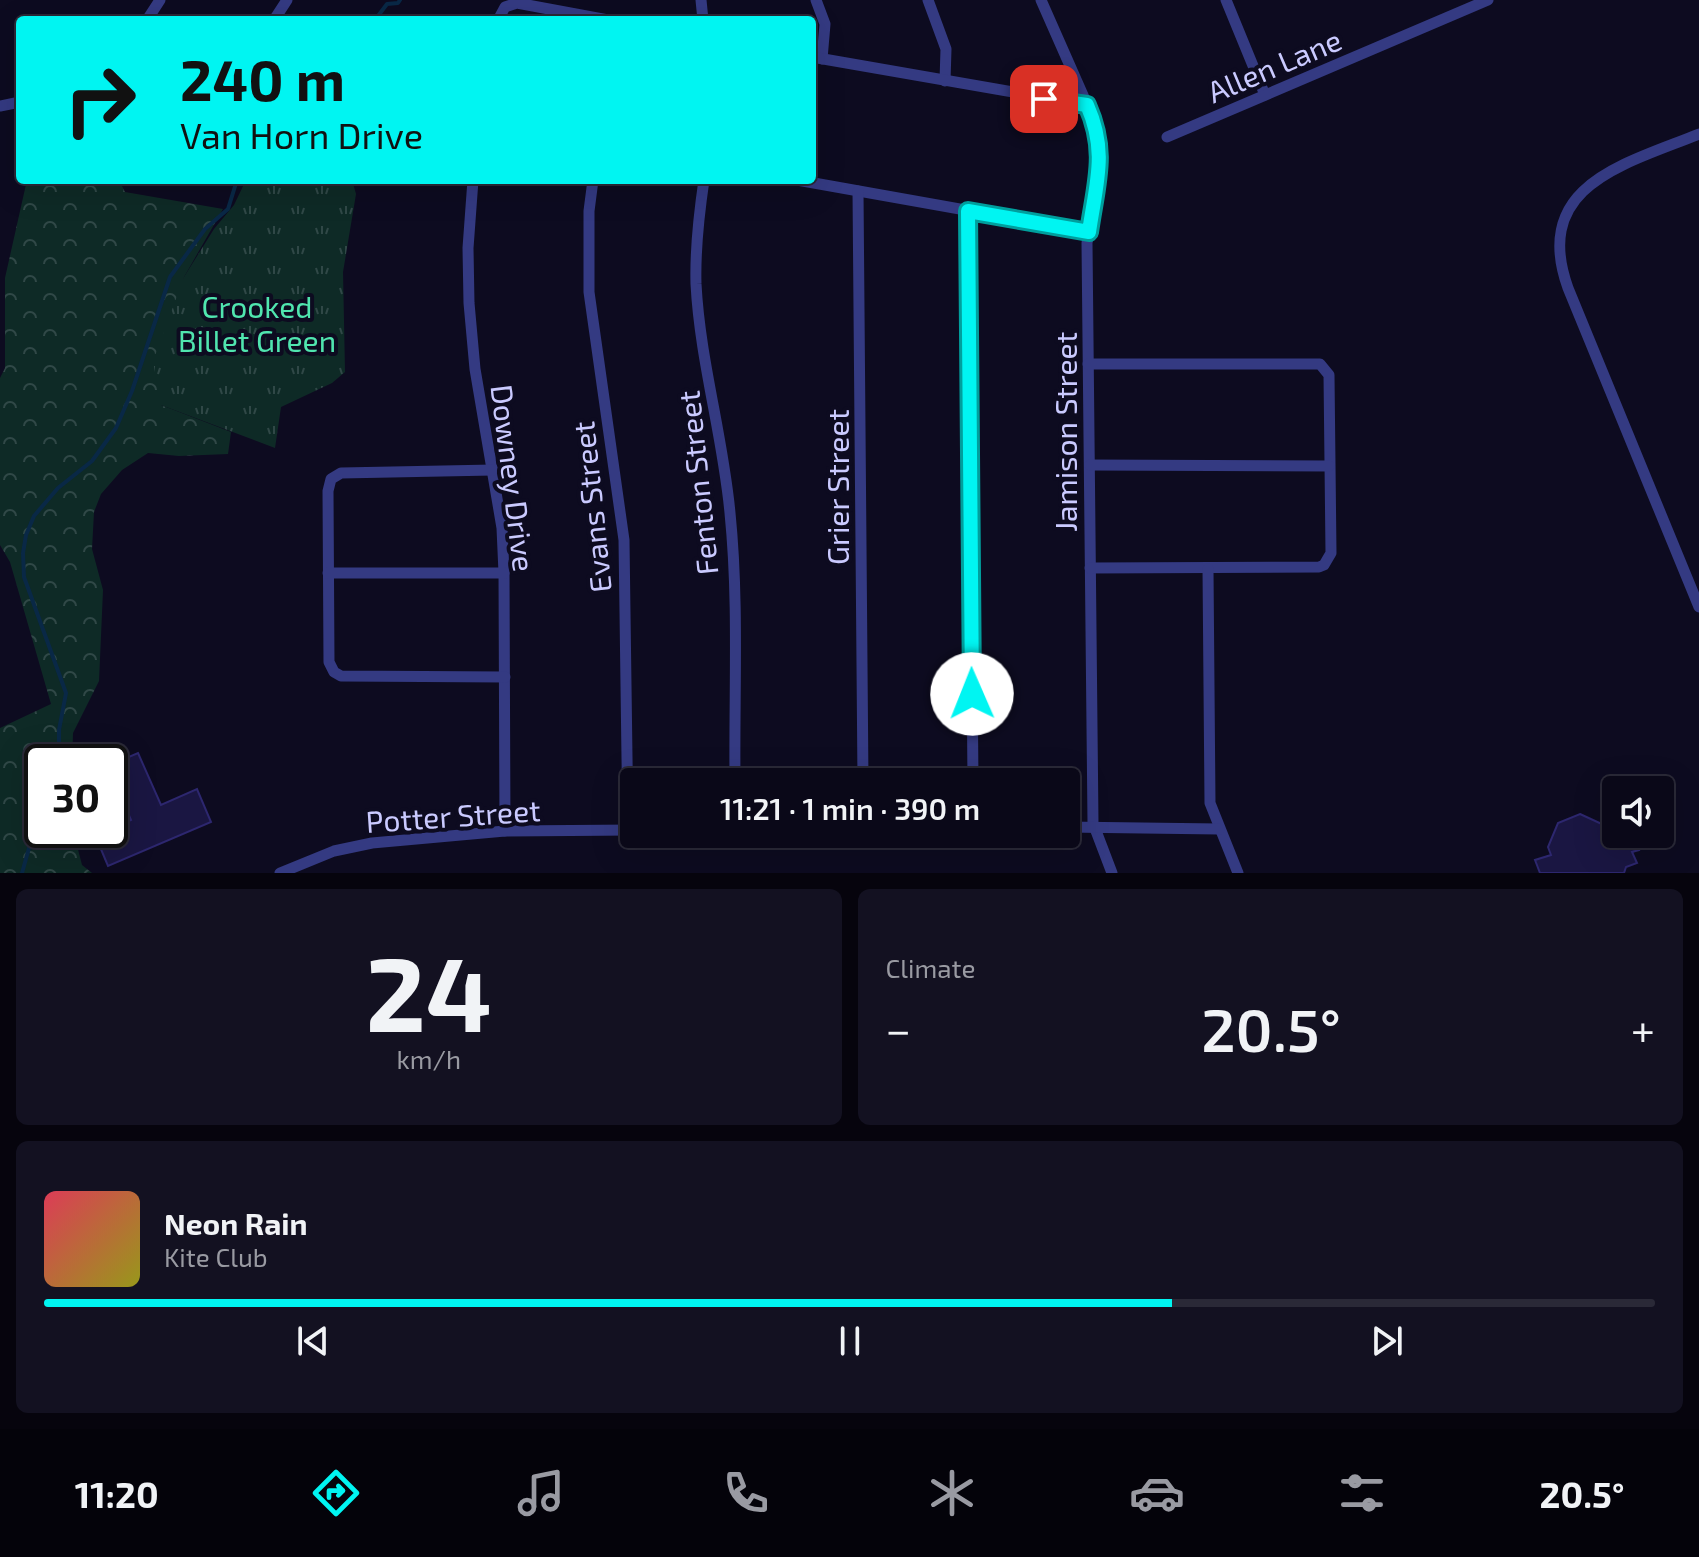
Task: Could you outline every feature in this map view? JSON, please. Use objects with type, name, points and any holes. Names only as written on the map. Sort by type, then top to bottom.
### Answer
[{"type":"street","points":[[816,0],[825,24],[817,58],[1087,105]]},
{"type":"street","points":[[928,0],[946,49],[945,81]]},
{"type":"street","name":"Jamison Street","points":[[1041,0],[1097,127],[1100,141],[1100,162],[1089,232],[1094,827],[1112,873]]},
{"type":"street","points":[[1226,0],[1265,95]]},
{"type":"street","name":"Allen Lane","points":[[1167,137],[1469,4],[1488,0]]},
{"type":"street","points":[[500,16],[505,7],[517,3],[587,16]]},
{"type":"street","points":[[1699,134],[1624,165],[1597,178],[1583,189],[1565,217],[1560,253],[1568,288],[1699,607]]},
{"type":"street","points":[[816,183],[1089,232]]},
{"type":"street","name":"Downey Drive","points":[[473,184],[469,224],[469,303],[475,369],[502,528],[505,831]]},
{"type":"street","name":"Evans Street","points":[[592,184],[589,211],[590,304],[624,540],[630,768]]},
{"type":"street","name":"Fenton Street","points":[[704,184],[696,284],[722,449],[733,549],[735,768]]},
{"type":"street","name":"Grier Street","points":[[858,191],[863,768]]},
{"type":"street","points":[[968,211],[973,768]]},
{"type":"street","points":[[1088,364],[1315,362],[1325,368],[1329,375],[1331,553],[1324,565],[1307,567],[1090,568]]},
{"type":"street","points":[[1090,465],[1329,466]]},
{"type":"street","points":[[493,470],[341,473],[331,479],[328,491],[329,662],[334,672],[341,676],[505,677]]},
{"type":"street","points":[[1208,569],[1211,810],[1238,873]]},
{"type":"street","points":[[328,573],[504,573]]},
{"type":"street","points":[[1080,827],[1219,829]]},
{"type":"street","name":"Potter Street","points":[[280,873],[318,857],[361,845],[505,831],[620,830]]},
{"type":"green space","points":[[26,184],[121,184],[125,192],[223,209],[184,277],[161,405],[231,432],[228,454],[179,456],[148,453],[122,470],[101,494],[94,512],[92,549],[103,590],[99,681],[73,733],[73,744],[24,744],[24,848],[78,848],[82,865],[92,873],[0,873],[0,728],[51,704],[10,562],[0,545],[0,378],[5,368],[5,278]]},
{"type":"green space","name":"Crooked Billet Green","points":[[244,184],[353,184],[356,194],[343,272],[345,372],[332,383],[281,407],[275,448],[161,405],[153,361],[184,277],[214,229],[234,205]]},
{"type":"building","points":[[138,753],[161,805],[197,789],[211,822],[108,866],[100,848],[128,848],[128,821],[131,820],[128,813],[128,757]]},
{"type":"building","points":[[1580,814],[1602,824],[1602,848],[1638,848],[1632,852],[1637,863],[1626,867],[1624,873],[1540,873],[1535,860],[1551,855],[1548,847],[1558,823]]},
{"type":"waterway","points":[[378,16],[387,4],[400,0]]},
{"type":"waterway","points":[[59,744],[66,693],[24,577],[26,535],[34,516],[58,488],[92,461],[116,428],[132,391],[170,277],[205,229],[228,209],[236,184]]},
{"type":"waterway","points":[[22,873],[29,848]]},
{"type":"route","points":[[972,694],[968,211],[1089,232],[1100,162],[1097,127],[1087,105],[1044,99]]}]
